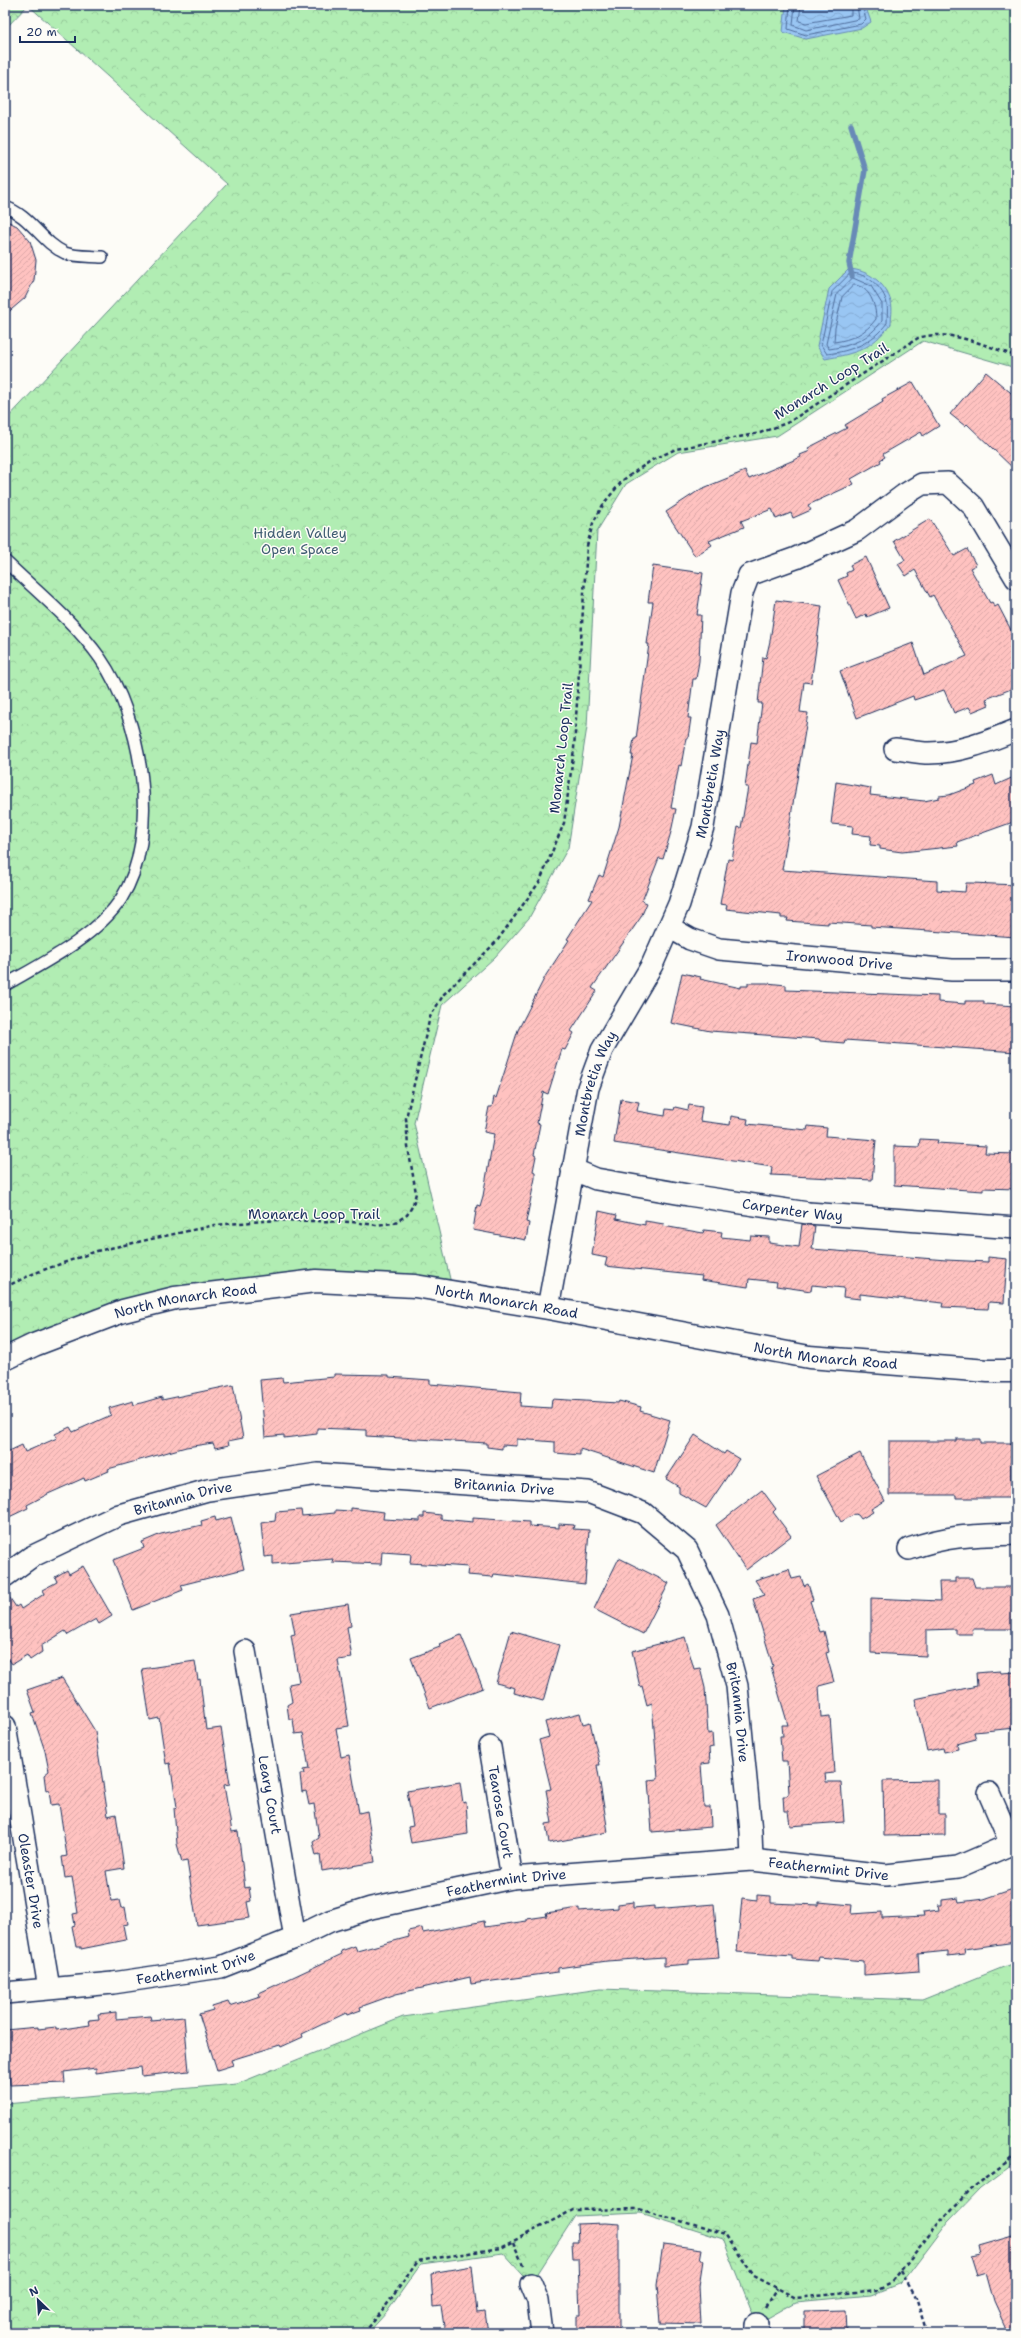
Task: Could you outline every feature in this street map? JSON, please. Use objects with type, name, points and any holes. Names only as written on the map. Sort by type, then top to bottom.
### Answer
[{"type":"street","name":"Montbretia Way","points":[[548,1308],[572,1169],[588,1088],[602,1050],[652,965],[669,927],[679,904],[703,826],[742,593],[749,575],[796,558],[857,530],[904,495],[922,484],[948,483],[973,506],[1016,578]]},
{"type":"street","points":[[895,749],[930,753],[956,750],[988,742],[1016,730]]},
{"type":"street","name":"Ironwood Drive","points":[[669,927],[690,939],[719,949],[952,970],[1016,970]]},
{"type":"street","name":"Carpenter Way","points":[[572,1169],[596,1179],[688,1196],[800,1212],[1016,1228]]},
{"type":"street","name":"North Monarch Road","points":[[5,1359],[34,1345],[123,1312],[175,1298],[316,1281],[415,1286],[548,1308],[809,1357],[988,1371],[1016,1371]]},
{"type":"street","name":"Britannia Drive","points":[[5,1576],[31,1557],[119,1515],[208,1490],[318,1474],[588,1492],[643,1514],[687,1550],[718,1615],[738,1686],[752,1832],[752,1860]]},
{"type":"street","points":[[909,1549],[935,1540],[962,1535],[1016,1534]]},
{"type":"street","name":"Leary Court","points":[[245,1651],[295,1938]]},
{"type":"street","name":"Oleaster Drive","points":[[5,1726],[49,1988]]},
{"type":"street","name":"Tearose Court","points":[[490,1747],[512,1878]]},
{"type":"street","points":[[989,1793],[1013,1843]]},
{"type":"street","name":"Feathermint Drive","points":[[5,1993],[113,1983],[221,1967],[295,1938],[330,1921],[371,1908],[512,1878],[752,1860],[886,1874],[958,1867],[1013,1843]]},
{"type":"street","points":[[531,2284],[538,2301],[542,2333]]},
{"type":"lane","points":[[5,207],[28,219],[48,242],[67,254],[102,257]]},
{"type":"lane","points":[[5,561],[66,619],[100,658],[122,700],[134,734],[143,786],[142,830],[134,869],[121,900],[97,927],[53,957],[5,985]]},
{"type":"path","name":"Monarch Loop Trail","points":[[5,1287],[35,1273],[97,1251],[215,1225],[277,1220],[352,1222],[376,1225],[394,1223],[407,1215],[413,1205],[416,1193],[408,1147],[406,1118],[430,1017],[444,994],[497,941],[540,881],[564,823],[574,749],[587,546],[593,523],[604,503],[623,480],[652,460],[676,449],[760,433],[789,422],[918,338],[930,334],[945,334],[1016,356]]},
{"type":"path","points":[[364,2333],[383,2310],[418,2261],[500,2248],[573,2210],[638,2209],[725,2234],[754,2276],[796,2298],[877,2290],[891,2283],[937,2225],[971,2189],[1016,2155]]},
{"type":"path","points":[[513,2242],[531,2284]]},
{"type":"path","points":[[901,2271],[916,2298],[927,2333]]},
{"type":"green space","points":[[5,5],[28,5],[5,29]]},
{"type":"green space","name":"Hidden Valley Open Space","points":[[28,5],[1016,5],[1016,368],[923,341],[777,436],[678,452],[626,484],[597,531],[587,727],[568,848],[529,918],[495,957],[442,1005],[414,1123],[453,1292],[224,1291],[5,1359],[5,421],[227,184]]},
{"type":"green space","points":[[1016,1962],[1016,2162],[980,2189],[949,2221],[902,2283],[871,2295],[796,2302],[757,2324],[723,2239],[641,2213],[575,2216],[531,2284],[503,2253],[421,2264],[387,2312],[368,2333],[5,2333],[5,2104],[237,2084],[403,2017],[600,1989],[922,2000]]},
{"type":"water","points":[[786,5],[865,5],[871,22],[862,28],[806,39],[783,32]]},
{"type":"water","points":[[849,269],[863,272],[881,283],[889,295],[892,305],[891,324],[876,340],[862,349],[846,355],[825,359],[817,346],[829,289]]},
{"type":"building","points":[[5,220],[17,226],[30,241],[36,260],[34,280],[25,298],[5,315]]},
{"type":"building","points":[[986,372],[1016,397],[1016,471],[967,424],[965,426],[950,414]]},
{"type":"building","points":[[913,382],[939,426],[923,436],[921,432],[883,454],[885,457],[880,460],[881,462],[851,479],[854,484],[808,505],[811,510],[793,518],[791,513],[776,519],[772,509],[741,521],[744,527],[709,541],[712,545],[695,556],[666,512],[701,489],[745,471],[749,479],[801,457],[800,455],[810,451],[808,448],[847,428],[845,425],[883,402],[882,399]]},
{"type":"building","points":[[930,519],[954,556],[967,549],[976,565],[970,568],[990,603],[992,602],[995,607],[998,605],[1010,628],[1016,643],[1016,687],[986,699],[989,705],[972,712],[969,707],[954,713],[944,690],[914,700],[913,696],[857,718],[840,671],[913,643],[924,675],[967,656],[933,595],[930,597],[915,570],[906,576],[898,564],[905,560],[894,541]]},
{"type":"building","points":[[866,557],[889,608],[867,617],[866,614],[856,619],[838,580],[847,576],[846,573],[852,570],[850,565]]},
{"type":"building","points":[[653,566],[703,573],[697,615],[701,615],[699,661],[696,679],[693,679],[688,718],[691,718],[688,738],[686,738],[681,766],[679,765],[671,808],[676,809],[671,832],[663,859],[659,858],[642,901],[647,903],[641,917],[592,988],[597,991],[571,1031],[574,1033],[565,1050],[562,1049],[548,1094],[543,1092],[537,1123],[540,1124],[534,1155],[536,1156],[533,1171],[535,1172],[535,1178],[526,1222],[529,1223],[526,1240],[473,1230],[477,1205],[480,1206],[483,1196],[494,1134],[484,1132],[489,1107],[492,1107],[494,1097],[496,1098],[518,1030],[546,975],[569,940],[567,939],[592,900],[589,899],[599,875],[603,877],[619,827],[633,755],[631,755],[634,739],[636,739],[649,644],[647,644],[653,602],[648,602]]},
{"type":"building","points":[[776,600],[822,606],[811,683],[804,682],[800,712],[808,713],[782,870],[937,881],[937,890],[965,892],[966,883],[1016,885],[1016,937],[871,927],[871,925],[787,921],[788,918],[781,918],[781,915],[726,909],[727,905],[720,904],[728,859],[732,860],[738,827],[741,828],[748,787],[745,787],[751,742],[757,743],[762,703],[758,703],[763,657],[766,658],[770,641]]},
{"type":"building","points":[[993,775],[996,785],[1016,776],[1016,821],[957,842],[958,846],[902,852],[880,849],[880,846],[870,845],[871,836],[852,834],[853,826],[831,824],[836,782],[871,788],[870,795],[924,801],[939,798],[939,796],[949,795],[976,785],[975,782]]},
{"type":"building","points":[[682,973],[701,977],[700,979],[741,988],[741,986],[748,986],[748,983],[767,983],[786,985],[786,990],[938,996],[938,1002],[965,1004],[965,1001],[984,1001],[984,1004],[1016,1006],[1016,1052],[845,1040],[844,1043],[820,1041],[819,1039],[710,1031],[671,1023]]},
{"type":"building","points":[[621,1099],[639,1102],[637,1111],[665,1116],[666,1109],[674,1110],[675,1107],[688,1110],[689,1105],[702,1107],[700,1121],[730,1125],[731,1116],[748,1119],[747,1124],[807,1130],[808,1126],[827,1128],[826,1136],[876,1140],[872,1180],[771,1175],[772,1167],[614,1143]]},
{"type":"building","points":[[920,1139],[938,1140],[937,1143],[986,1146],[985,1153],[1016,1154],[1016,1189],[983,1188],[983,1191],[894,1185],[894,1146],[919,1147]]},
{"type":"building","points":[[599,1211],[617,1215],[616,1219],[645,1225],[645,1221],[664,1224],[663,1226],[703,1233],[704,1230],[722,1232],[721,1237],[750,1240],[751,1236],[769,1237],[769,1243],[799,1247],[802,1224],[815,1226],[812,1249],[946,1260],[988,1262],[988,1257],[1007,1259],[1004,1303],[989,1302],[988,1309],[942,1307],[943,1303],[860,1294],[860,1299],[843,1297],[844,1288],[812,1285],[811,1291],[776,1286],[777,1282],[749,1279],[748,1287],[701,1280],[702,1276],[605,1266],[607,1258],[592,1255]]},
{"type":"building","points":[[334,1374],[389,1375],[389,1377],[430,1380],[430,1384],[521,1392],[520,1406],[551,1408],[552,1399],[618,1403],[619,1401],[641,1407],[640,1411],[670,1420],[654,1473],[580,1449],[580,1455],[555,1453],[555,1442],[517,1439],[517,1446],[502,1445],[502,1449],[487,1447],[487,1443],[366,1436],[366,1430],[317,1428],[317,1434],[284,1438],[284,1435],[265,1437],[260,1380],[282,1378],[283,1382],[334,1377]]},
{"type":"building","points":[[233,1385],[243,1438],[228,1441],[229,1445],[215,1448],[213,1443],[186,1447],[108,1469],[109,1471],[85,1481],[84,1478],[48,1494],[27,1505],[28,1508],[5,1519],[5,1453],[22,1445],[25,1452],[57,1438],[55,1434],[70,1427],[73,1432],[111,1415],[109,1408],[133,1401],[134,1405],[162,1397],[162,1400]]},
{"type":"building","points":[[695,1435],[724,1454],[726,1451],[739,1459],[706,1508],[679,1493],[679,1487],[666,1479]]},
{"type":"building","points":[[956,1439],[980,1439],[980,1443],[1011,1443],[1011,1498],[956,1498],[956,1495],[889,1495],[889,1441],[956,1441]]},
{"type":"building","points":[[860,1453],[885,1501],[871,1509],[873,1512],[861,1519],[855,1514],[841,1522],[816,1476]]},
{"type":"building","points":[[762,1490],[776,1509],[773,1512],[791,1536],[746,1570],[716,1525]]},
{"type":"building","points":[[351,1508],[384,1512],[383,1519],[420,1521],[420,1517],[424,1517],[424,1513],[441,1515],[441,1519],[473,1522],[473,1518],[529,1522],[529,1526],[559,1528],[559,1524],[574,1525],[573,1529],[589,1530],[585,1584],[494,1574],[493,1577],[467,1575],[468,1567],[410,1563],[411,1554],[382,1552],[381,1564],[332,1562],[333,1559],[273,1564],[273,1556],[264,1557],[261,1523],[275,1521],[276,1512],[301,1510],[302,1516],[335,1513],[335,1510],[351,1511]]},
{"type":"building","points":[[215,1517],[216,1521],[231,1517],[244,1569],[181,1585],[183,1590],[133,1610],[113,1560],[144,1548],[142,1542],[161,1534],[202,1525],[201,1521]]},
{"type":"building","points":[[619,1558],[669,1583],[643,1634],[594,1609]]},
{"type":"building","points":[[83,1566],[112,1616],[99,1624],[96,1619],[68,1635],[65,1631],[41,1646],[42,1652],[30,1660],[27,1655],[12,1664],[5,1654],[5,1591],[16,1607],[19,1605],[21,1609],[44,1594],[42,1590],[57,1582],[55,1577],[67,1570],[69,1574]]},
{"type":"building","points":[[789,1569],[792,1579],[801,1577],[804,1586],[808,1584],[813,1600],[810,1601],[820,1632],[824,1631],[829,1652],[826,1653],[834,1682],[819,1686],[821,1717],[830,1716],[834,1773],[825,1774],[826,1782],[841,1782],[844,1822],[790,1826],[788,1811],[784,1811],[783,1796],[787,1796],[789,1793],[787,1761],[782,1761],[780,1736],[783,1736],[782,1725],[788,1725],[771,1667],[773,1666],[753,1599],[765,1595],[755,1580]]},
{"type":"building","points":[[955,1578],[972,1578],[975,1587],[1016,1587],[1016,1629],[972,1629],[973,1634],[956,1634],[956,1629],[926,1630],[926,1656],[871,1653],[871,1598],[940,1601],[939,1582],[955,1582]]},
{"type":"building","points":[[348,1604],[351,1626],[347,1627],[352,1658],[338,1660],[349,1726],[336,1728],[341,1757],[349,1755],[359,1813],[367,1811],[375,1862],[322,1871],[320,1855],[316,1856],[313,1842],[319,1838],[314,1804],[309,1805],[306,1791],[302,1792],[300,1774],[304,1774],[303,1770],[309,1769],[303,1733],[295,1734],[293,1719],[289,1719],[287,1705],[292,1702],[289,1684],[299,1682],[291,1635],[295,1634],[291,1613]]},
{"type":"building","points":[[511,1631],[559,1645],[543,1701],[514,1693],[515,1688],[496,1683]]},
{"type":"building","points":[[461,1635],[483,1688],[430,1708],[411,1658],[440,1647],[439,1644]]},
{"type":"building","points":[[685,1637],[694,1669],[700,1668],[705,1688],[708,1734],[712,1733],[713,1747],[709,1748],[710,1763],[701,1764],[704,1807],[710,1807],[711,1827],[652,1832],[648,1780],[658,1779],[652,1703],[647,1705],[642,1686],[640,1687],[632,1651]]},
{"type":"building","points":[[195,1661],[198,1680],[200,1679],[206,1730],[221,1728],[230,1784],[224,1785],[232,1832],[238,1831],[245,1888],[249,1887],[251,1901],[247,1902],[250,1918],[197,1925],[187,1861],[182,1862],[177,1844],[174,1808],[177,1807],[170,1763],[166,1764],[159,1718],[150,1720],[142,1669]]},
{"type":"building","points":[[1000,1671],[1001,1673],[1016,1672],[1016,1728],[974,1732],[976,1739],[957,1744],[958,1749],[944,1752],[943,1748],[927,1751],[915,1699],[977,1686],[976,1673]]},
{"type":"building","points":[[62,1678],[95,1731],[108,1816],[116,1814],[124,1868],[106,1871],[111,1901],[119,1900],[121,1908],[125,1907],[128,1924],[123,1925],[126,1940],[81,1949],[81,1947],[76,1947],[72,1926],[75,1925],[73,1914],[78,1913],[72,1877],[65,1878],[62,1857],[67,1856],[59,1804],[51,1805],[49,1790],[46,1791],[44,1775],[49,1771],[45,1751],[32,1713],[35,1712],[27,1690]]},
{"type":"building","points":[[580,1713],[583,1724],[590,1722],[600,1765],[597,1765],[608,1832],[549,1843],[546,1824],[552,1823],[546,1790],[551,1789],[539,1740],[549,1737],[545,1722]]},
{"type":"building","points":[[938,1780],[938,1814],[945,1814],[945,1835],[884,1836],[883,1781]]},
{"type":"building","points":[[460,1782],[463,1803],[466,1802],[468,1834],[411,1843],[408,1827],[413,1826],[407,1791]]},
{"type":"building","points":[[1016,1888],[1016,1942],[964,1949],[965,1954],[948,1956],[948,1951],[918,1954],[919,1971],[864,1975],[864,1961],[819,1957],[818,1961],[792,1959],[792,1956],[737,1952],[742,1898],[757,1900],[757,1895],[771,1896],[771,1903],[819,1905],[819,1902],[852,1905],[851,1914],[882,1912],[882,1918],[924,1916],[923,1912],[939,1910],[938,1905],[942,1905],[942,1900],[958,1898],[959,1902],[984,1899]]},
{"type":"building","points":[[633,1902],[633,1908],[654,1906],[654,1909],[714,1904],[719,1958],[689,1960],[689,1964],[664,1966],[664,1957],[607,1961],[558,1968],[558,1972],[471,1984],[470,1977],[396,1994],[360,2007],[361,2010],[347,2015],[346,2013],[302,2034],[303,2037],[281,2047],[280,2045],[231,2060],[233,2065],[217,2070],[199,2014],[213,2010],[212,2007],[228,2002],[230,2006],[260,1996],[259,1993],[342,1954],[341,1951],[355,1946],[357,1951],[409,1937],[408,1931],[422,1928],[423,1933],[484,1921],[485,1927],[527,1921],[527,1919],[547,1916],[546,1913],[579,1908],[579,1911],[618,1908],[618,1904]]},
{"type":"building","points":[[116,2012],[116,2019],[150,2016],[151,2020],[184,2017],[189,2071],[142,2076],[141,2067],[96,2073],[96,2068],[64,2072],[65,2083],[10,2085],[5,2030],[56,2027],[56,2030],[90,2025],[89,2020],[99,2019],[98,2014]]},
{"type":"building","points":[[577,2224],[619,2224],[619,2333],[577,2333],[577,2315],[580,2315],[578,2259],[573,2259],[572,2242],[578,2242]]},
{"type":"building","points":[[1016,2235],[1016,2333],[1008,2333],[994,2302],[986,2273],[976,2276],[970,2257],[980,2255],[978,2246]]},
{"type":"building","points":[[663,2244],[702,2249],[700,2260],[703,2260],[699,2286],[701,2324],[660,2323],[657,2285]]},
{"type":"building","points":[[472,2266],[477,2313],[485,2312],[488,2333],[445,2333],[441,2306],[433,2307],[431,2273]]},
{"type":"building","points":[[846,2310],[847,2333],[804,2333],[804,2311]]},
{"type":"waterway","points":[[851,125],[865,170],[849,263],[852,276]]}]
